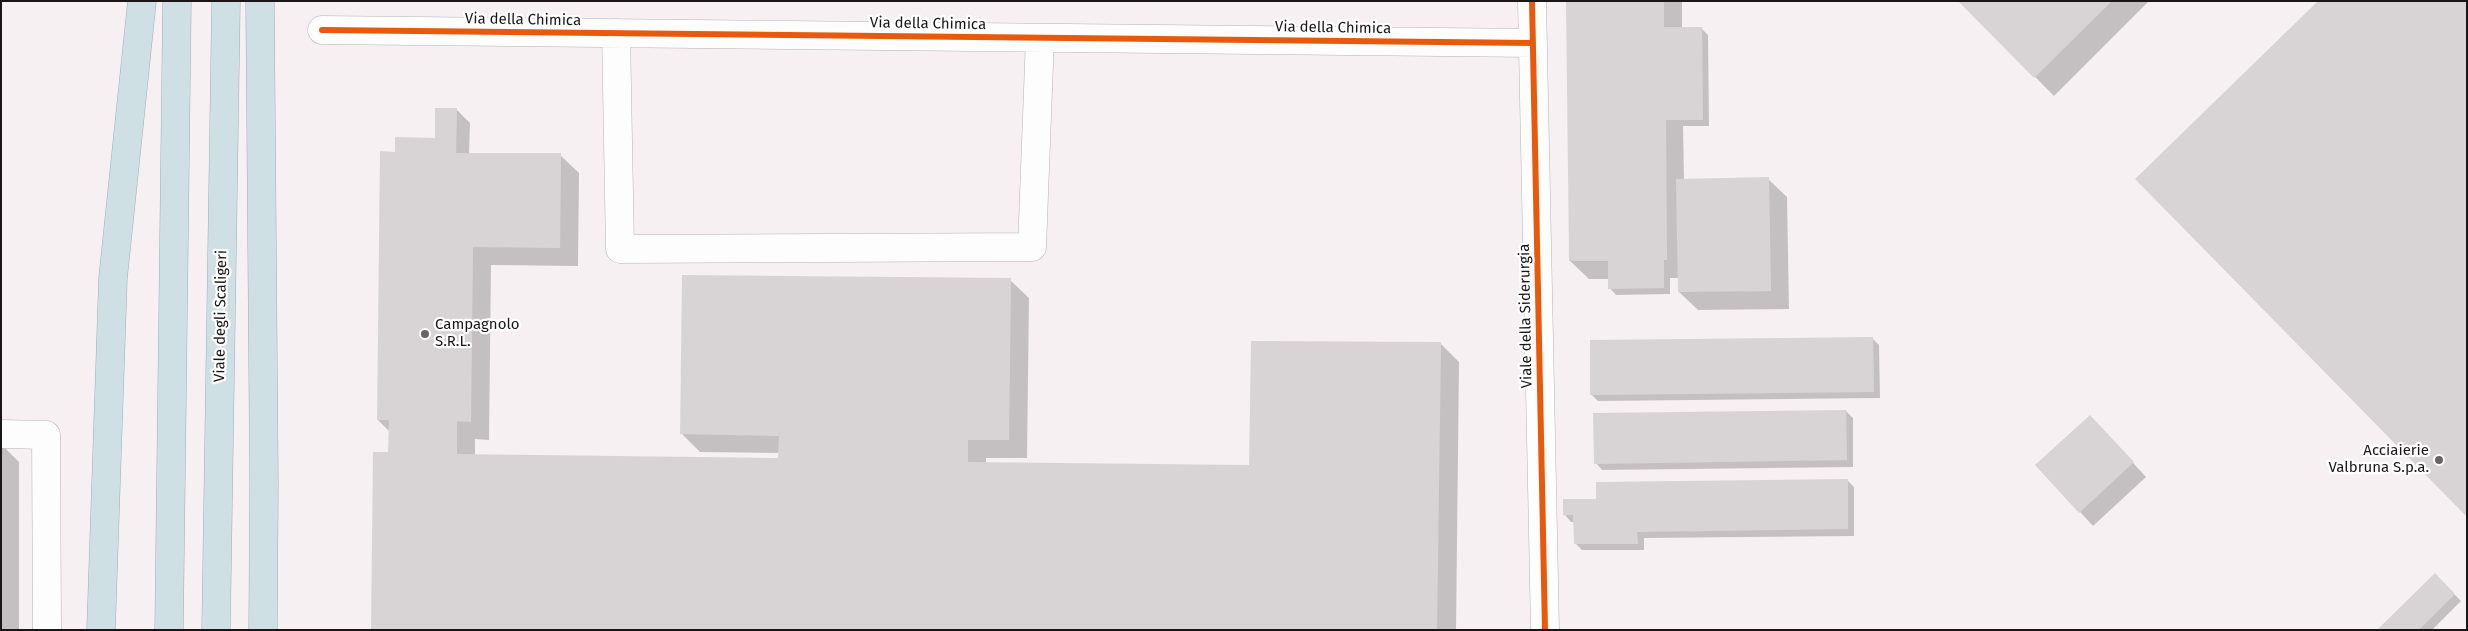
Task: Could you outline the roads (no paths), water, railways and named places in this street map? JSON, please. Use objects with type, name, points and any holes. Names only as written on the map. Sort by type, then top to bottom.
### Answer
[{"type":"highway","points":[[101,630],[113,278],[142,1]]},
{"type":"highway","points":[[169,630],[177,1]]},
{"type":"highway","name":"Viale degli Scaligeri","points":[[216,630],[226,1]]},
{"type":"highway","points":[[260,1],[264,483],[263,630]]},
{"type":"street","name":"Viale della Siderurgia","points":[[1532,1],[1545,630]]},
{"type":"street","name":"Via della Chimica","points":[[322,30],[1533,43]]},
{"type":"street","points":[[616,33],[620,249],[1032,247],[1040,38]]},
{"type":"street","points":[[1,434],[46,434],[47,630]]},
{"type":"place","name":"Campagnolo S.R.L.","points":[[425,334]]},
{"type":"place","name":"Acciaierie Valbruna S.p.a.","points":[[2439,460]]}]
